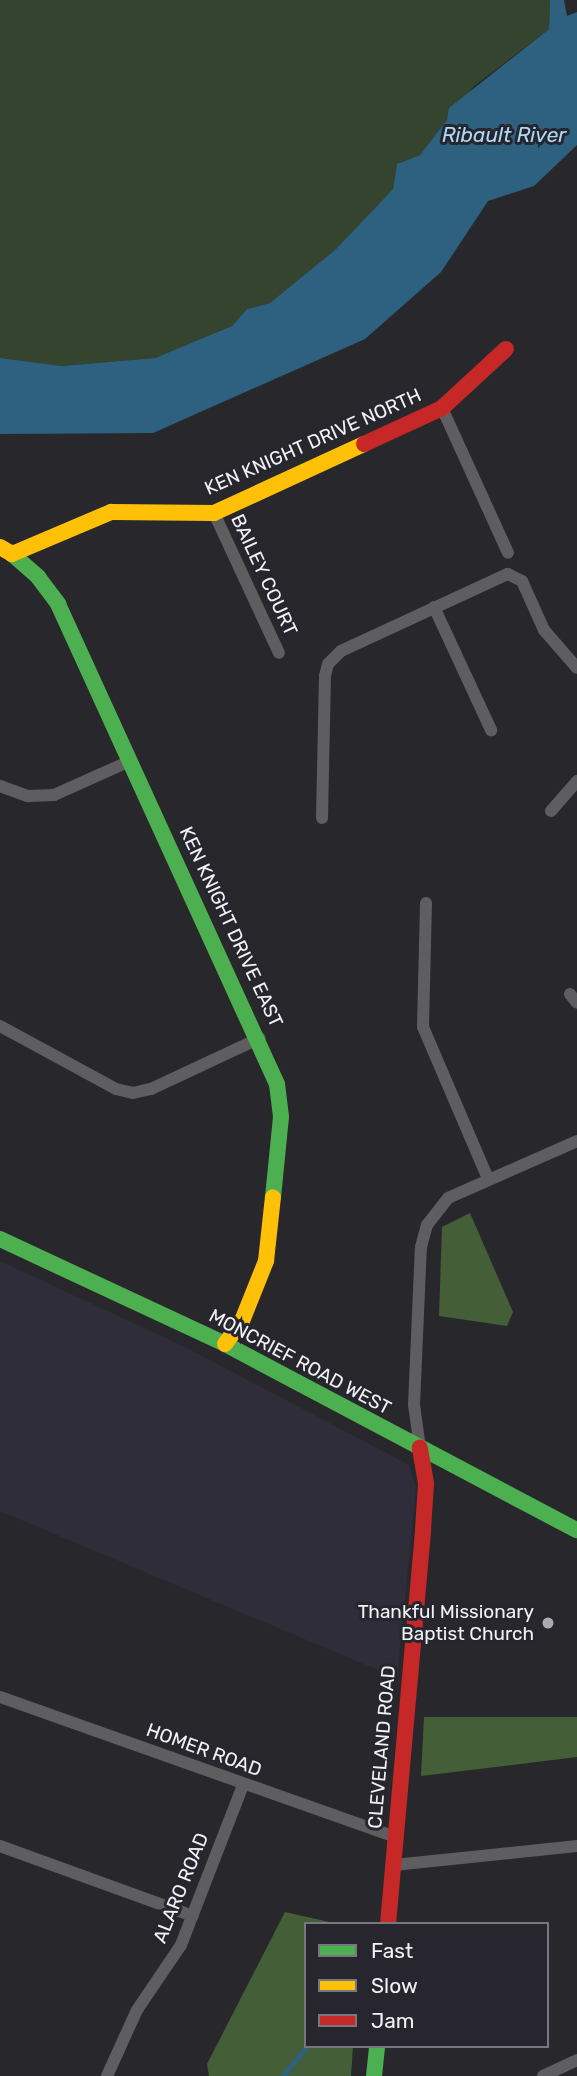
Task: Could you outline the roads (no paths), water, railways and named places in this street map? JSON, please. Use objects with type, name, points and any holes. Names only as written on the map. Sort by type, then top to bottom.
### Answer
[{"type":"street","name":"KEN KNIGHT DRIVE NORTH","points":[[6,551],[111,512],[214,513],[442,408],[506,349]]},
{"type":"street","points":[[442,408],[508,553]]},
{"type":"street","name":"BAILEY COURT","points":[[214,513],[279,653]]},
{"type":"street","name":"KEN KNIGHT DRIVE EAST","points":[[6,551],[38,577],[58,604],[260,1038],[281,1105],[269,1238],[261,1278],[225,1344]]},
{"type":"street","points":[[322,818],[328,664],[341,651],[502,575],[513,575],[522,581],[544,630],[577,668]]},
{"type":"street","points":[[434,607],[491,730]]},
{"type":"street","points":[[0,786],[27,796],[54,795],[130,761]]},
{"type":"street","points":[[551,811],[577,781]]},
{"type":"street","points":[[426,903],[425,1035],[488,1179]]},
{"type":"street","points":[[0,1026],[116,1089],[133,1093],[151,1089],[260,1038]]},
{"type":"street","points":[[420,1448],[414,1405],[421,1247],[434,1212],[448,1198],[577,1141]]},
{"type":"street","name":"MONCRIEF ROAD WEST","points":[[0,1239],[225,1344],[577,1530]]},
{"type":"street","name":"CLEVELAND ROAD","points":[[388,1922],[426,1482],[420,1448]]},
{"type":"street","name":"HOMER ROAD","points":[[0,1697],[396,1837]]},
{"type":"street","name":"ALARO ROAD","points":[[107,2076],[128,2025],[171,1962],[193,1916],[243,1785]]},
{"type":"street","points":[[0,1846],[193,1916]]},
{"type":"street","points":[[394,1865],[577,1846]]},
{"type":"street","points":[[374,2076],[377,2048]]},
{"type":"street","points":[[543,2076],[577,2060]]},
{"type":"water","name":"Ribault River","points":[[550,0],[564,0],[567,16],[577,12],[577,145],[534,186],[488,201],[441,272],[365,339],[153,433],[0,434],[0,358],[62,366],[155,358],[232,326],[247,309],[270,303],[336,249],[393,189],[397,164],[420,155],[447,120],[449,108],[549,29]]},
{"type":"waterway","points":[[283,2076],[305,2048]]},
{"type":"place","name":"Thankful Missionary Baptist Church","points":[[548,1623]]}]
